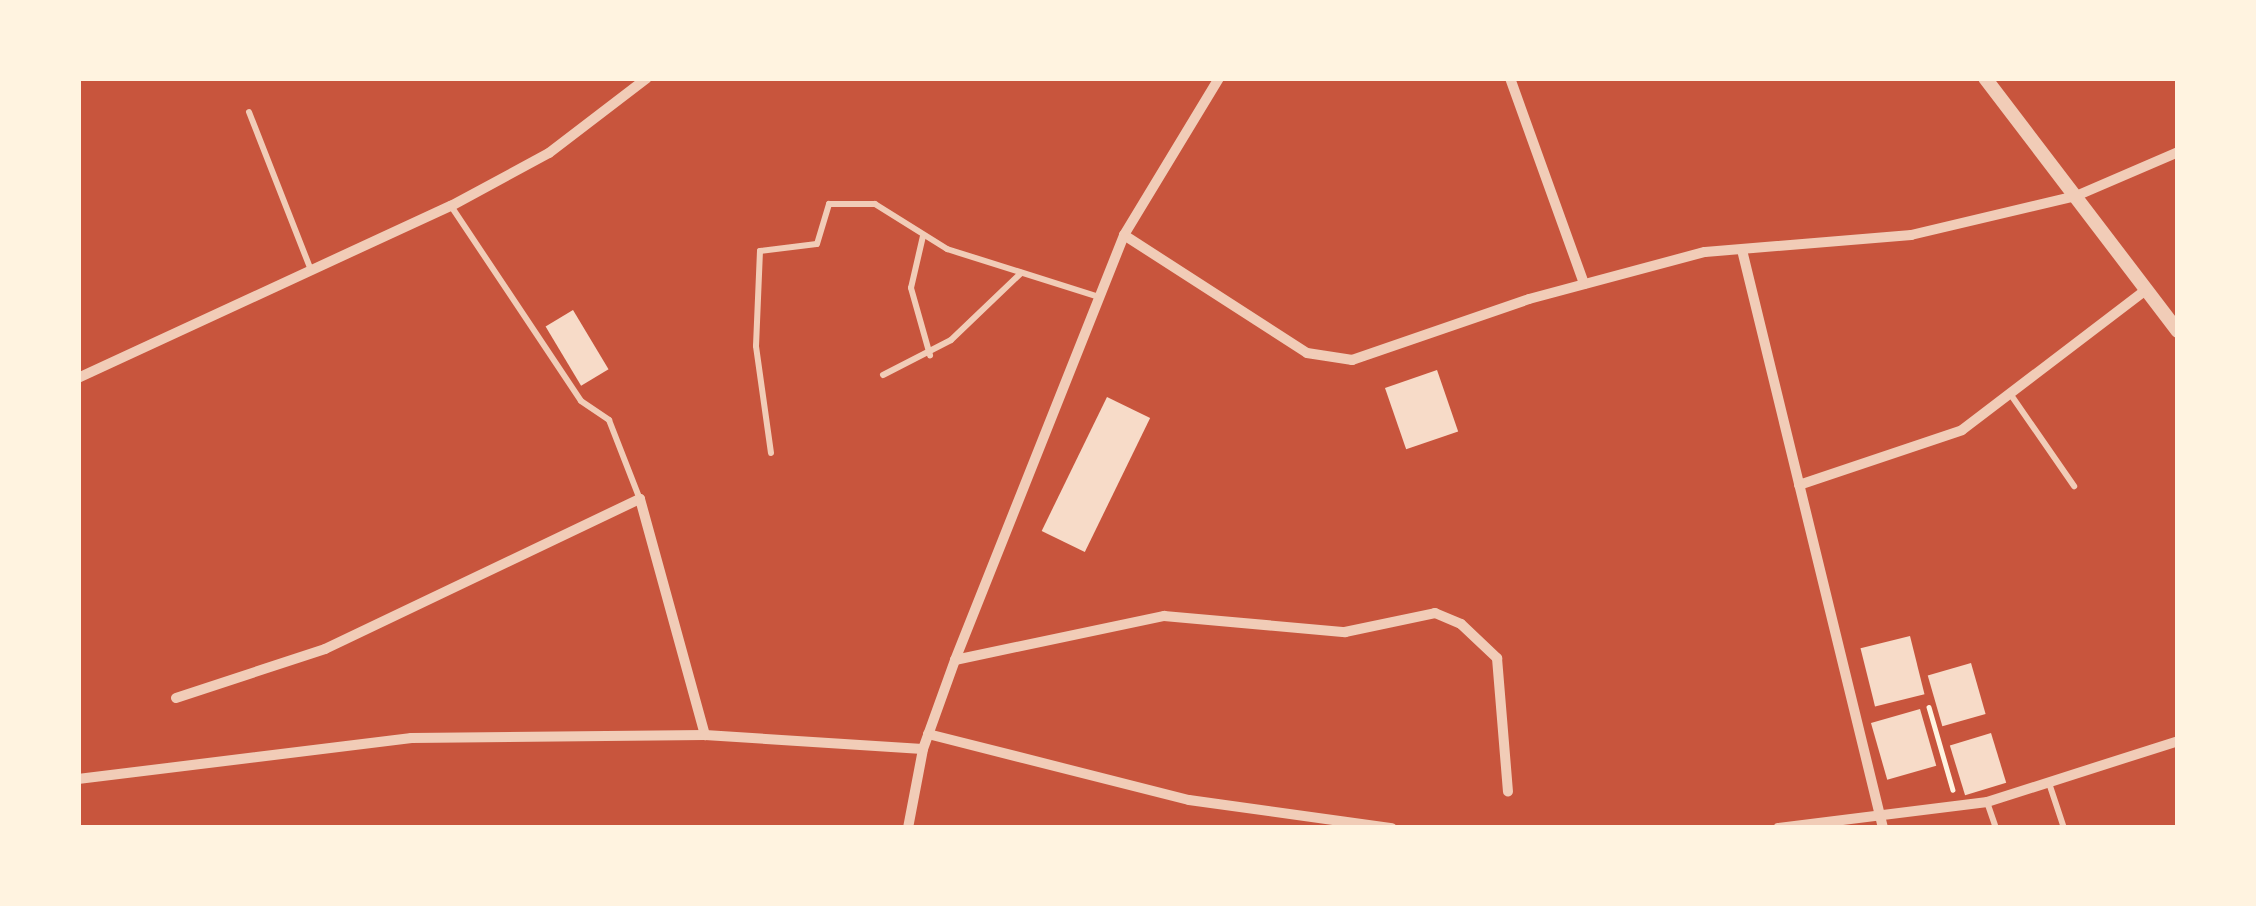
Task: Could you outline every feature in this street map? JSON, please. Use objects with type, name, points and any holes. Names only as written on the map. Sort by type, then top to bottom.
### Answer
[{"type":"street","points":[[78,378],[451,206],[549,153],[647,78]]},
{"type":"street","points":[[908,828],[923,749],[955,659],[1124,235],[1219,78]]},
{"type":"street","points":[[1510,78],[1584,284]]},
{"type":"street","points":[[1985,78],[2178,331]]},
{"type":"street","points":[[1124,235],[1307,352],[1352,361],[1584,284],[1705,252],[1911,235],[2076,196],[2178,152]]},
{"type":"street","points":[[1742,250],[1881,822]]},
{"type":"street","points":[[1799,485],[1962,430],[2146,290]]},
{"type":"street","points":[[176,698],[325,649],[640,499],[705,734]]},
{"type":"street","points":[[955,659],[1165,616],[1345,632],[1435,613],[1461,624],[1497,658],[1508,793]]},
{"type":"street","points":[[78,779],[411,738],[705,734],[923,749]]},
{"type":"street","points":[[928,734],[1190,800],[1392,828]]},
{"type":"street","points":[[1778,828],[1881,822],[1988,802],[2178,741]]},
{"type":"lane","points":[[249,112],[312,272]]},
{"type":"lane","points":[[771,453],[756,346],[760,251],[814,246],[823,213],[836,201],[875,204],[923,235],[1099,297]]},
{"type":"lane","points":[[451,206],[581,401],[609,420],[640,499]]},
{"type":"lane","points":[[923,235],[911,288],[930,355]]},
{"type":"lane","points":[[883,375],[930,355],[1021,273]]},
{"type":"lane","points":[[2010,393],[2074,485]]},
{"type":"lane","points":[[2048,784],[2064,828]]},
{"type":"lane","points":[[1988,802],[1996,828]]},
{"type":"path","points":[[1929,707],[1958,807]]},
{"type":"building","points":[[573,310],[609,369],[581,386],[546,326]]},
{"type":"building","points":[[1437,370],[1458,431],[1406,449],[1385,388]]},
{"type":"building","points":[[1107,397],[1150,418],[1085,552],[1042,531]]},
{"type":"building","points":[[1910,636],[1925,694],[1875,707],[1861,648]]},
{"type":"building","points":[[1971,663],[1986,714],[1942,726],[1928,675]]},
{"type":"building","points":[[1920,709],[1936,766],[1887,780],[1871,723]]},
{"type":"building","points":[[1991,733],[2006,783],[1965,795],[1950,746]]}]
